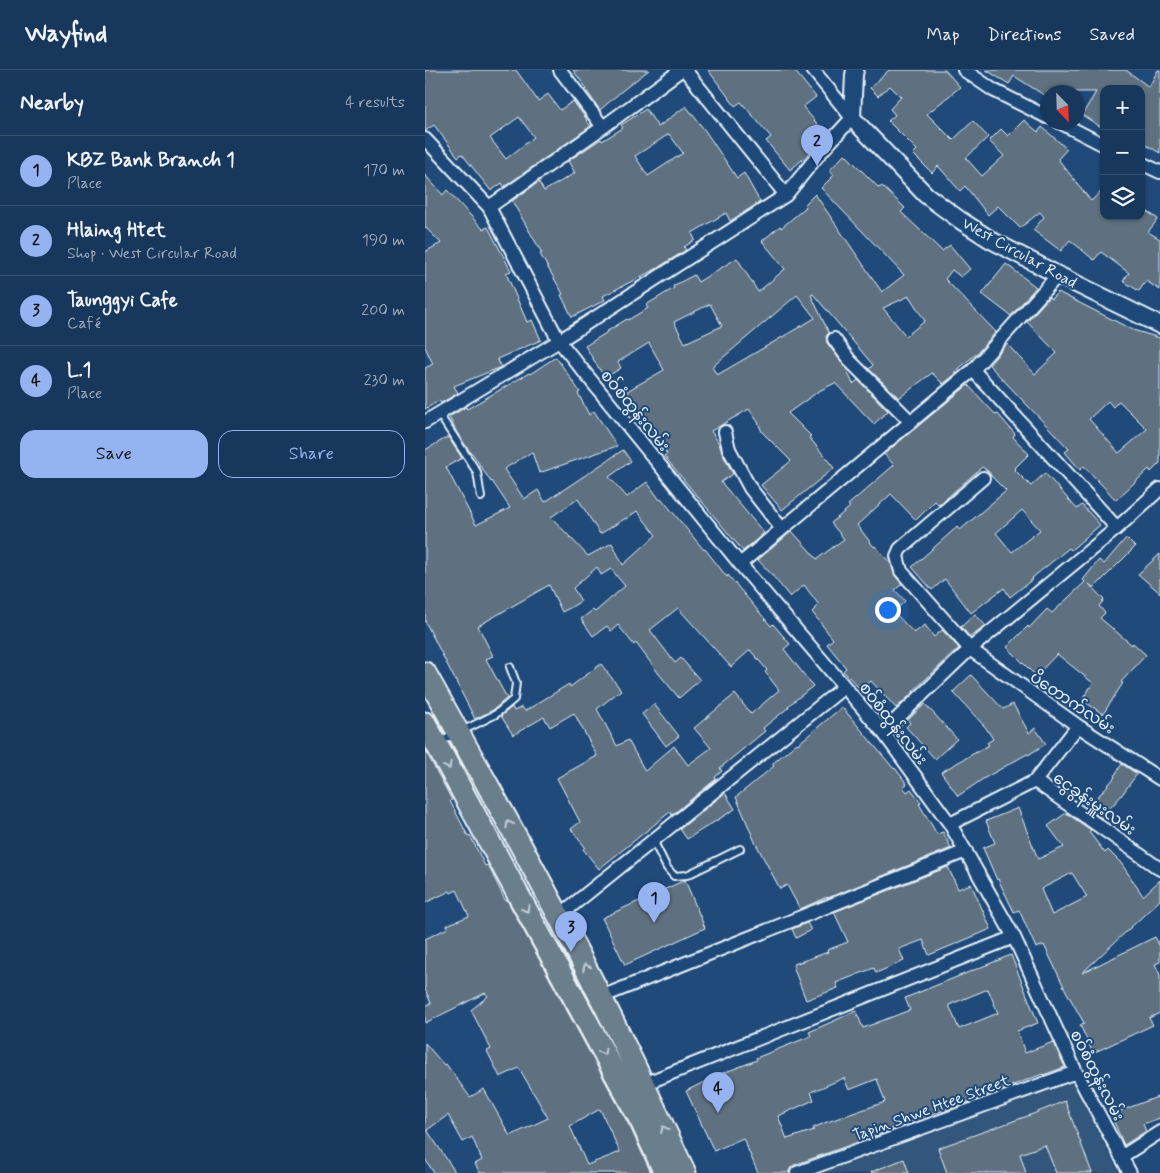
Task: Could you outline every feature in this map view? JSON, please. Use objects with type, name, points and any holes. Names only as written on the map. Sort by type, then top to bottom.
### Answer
[{"type":"highway","points":[[425,673],[559,916],[601,997],[644,1084],[676,1172]]},
{"type":"highway","points":[[425,723],[642,1123],[676,1172]]},
{"type":"street","points":[[560,70],[603,127]]},
{"type":"street","points":[[489,207],[681,70]]},
{"type":"street","points":[[685,70],[786,195]]},
{"type":"street","points":[[813,70],[851,118]]},
{"type":"street","points":[[425,422],[559,341],[786,195],[851,118],[855,70]]},
{"type":"street","points":[[964,70],[993,90],[1040,114]]},
{"type":"street","name":"West Circular Road","points":[[851,118],[926,195],[991,240],[1160,325]]},
{"type":"street","points":[[1075,130],[1100,143]]},
{"type":"street","name":"စဝ်စံထွန်းလမ်း","points":[[425,139],[489,207],[559,341],[741,564],[883,732],[950,824],[1014,937],[1076,1072],[1130,1173]]},
{"type":"street","points":[[1145,165],[1160,172]]},
{"type":"street","points":[[741,564],[973,370],[1058,275]]},
{"type":"street","points":[[834,339],[850,361],[911,422]]},
{"type":"street","points":[[973,370],[1117,528]]},
{"type":"street","points":[[725,432],[729,449],[750,488],[782,529]]},
{"type":"street","name":"ပိတောက်လမ်း","points":[[983,478],[901,549],[897,556],[901,570],[970,650],[1078,726],[1160,779]]},
{"type":"street","points":[[883,732],[970,650],[1117,528],[1160,489]]},
{"type":"street","points":[[559,916],[844,686]]},
{"type":"street","points":[[950,824],[1035,781],[1078,726]]},
{"type":"street","name":"ငွေခွန်းမှူးလမ်း","points":[[1035,781],[1160,869]]},
{"type":"street","points":[[601,997],[966,851]]},
{"type":"street","points":[[644,1084],[1014,937]]},
{"type":"street","name":"Tapin Shwe Htee Street","points":[[797,1173],[1076,1072]]},
{"type":"street","points":[[1121,1157],[1160,1132]]},
{"type":"lane","points":[[439,414],[477,472],[481,497]]},
{"type":"lane","points":[[436,745],[496,714],[514,699],[516,683],[510,667]]},
{"type":"lane","points":[[653,840],[667,868],[674,876],[687,875],[740,849]]},
{"type":"shaded area","points":[[1071,1079],[1119,1173],[818,1173]]},
{"type":"building","points":[[425,70],[516,70],[538,101],[548,94],[560,110],[573,101],[591,126],[504,187],[502,183],[491,191],[462,154],[458,157],[434,125],[425,131]],"holes":[[[519,117],[534,137],[506,159],[490,138]]]},
{"type":"building","points":[[573,70],[649,70],[600,110]]},
{"type":"building","points":[[708,70],[794,70],[816,97],[803,107],[826,134],[808,155],[790,170],[766,141],[771,137],[741,102],[735,106]]},
{"type":"building","points":[[889,70],[945,70],[960,87],[927,114],[953,140],[973,121],[988,137],[966,158],[982,176],[1004,156],[989,141],[1001,129],[1008,136],[1024,120],[1038,132],[1040,130],[1045,130],[1067,149],[1058,159],[1091,201],[1100,193],[1100,220],[1145,220],[1145,210],[1158,219],[1148,232],[1160,239],[1160,290],[1146,281],[1139,291],[1123,281],[1129,273],[1101,252],[1094,260],[1070,240],[1061,251],[1033,230],[1044,217],[1040,212],[1020,228],[998,206],[988,215],[965,186],[960,191],[938,166],[932,173],[913,154],[917,150],[888,121],[895,115],[890,109],[901,97],[890,86],[878,96],[870,88]]},
{"type":"building","points":[[986,70],[1126,70],[1149,87],[1158,70],[1160,70],[1160,153],[1145,144],[1145,85],[1100,85],[1100,126],[1085,117],[1085,110],[1096,92],[1085,92],[1085,85],[1040,85],[1040,93],[1014,76],[1009,84]]},
{"type":"building","points":[[686,106],[737,178],[744,173],[760,202],[730,221],[726,213],[692,233],[695,240],[684,247],[686,250],[654,270],[603,296],[605,300],[572,317],[561,295],[563,294],[540,254],[542,253],[512,201],[539,182],[544,191],[575,173],[568,161],[601,139],[602,141],[623,128],[621,125],[646,109],[658,127]],"holes":[[[669,134],[683,153],[648,176],[635,156]]]},
{"type":"building","points":[[845,154],[879,188],[882,186],[905,208],[901,212],[942,251],[950,245],[970,269],[961,277],[952,270],[945,279],[996,332],[977,353],[955,372],[957,373],[943,384],[932,373],[899,398],[869,369],[873,365],[813,294],[811,295],[829,333],[826,336],[827,343],[846,368],[853,384],[858,380],[888,411],[874,424],[835,383],[819,391],[788,413],[811,436],[809,437],[834,468],[782,510],[761,485],[791,461],[762,432],[749,409],[711,431],[719,443],[733,474],[721,482],[764,533],[743,551],[664,456],[667,454],[644,421],[627,391],[664,370],[649,343],[618,362],[621,368],[605,378],[585,346],[648,308],[646,305],[674,288],[673,286],[694,275],[698,282],[737,258],[758,292],[785,269],[762,241],[806,207],[804,205],[815,194],[882,292],[904,275],[821,188],[834,175],[829,171]],"holes":[[[797,295],[815,318],[717,375],[712,367]],[[909,296],[925,321],[906,336],[883,308]],[[710,304],[722,326],[685,343],[674,322]]]},
{"type":"building","points":[[425,175],[443,195],[447,190],[483,229],[488,227],[511,271],[506,273],[527,322],[532,320],[541,340],[497,359],[501,367],[454,386],[458,393],[441,403],[439,401],[425,409],[425,368],[433,364],[425,347],[425,252],[441,243],[425,227]]},
{"type":"building","points":[[1006,264],[1036,287],[1011,316],[982,294]]},
{"type":"building","points":[[1058,292],[1133,330],[1160,338],[1160,463],[1151,472],[1149,469],[1116,500],[1084,466],[1080,470],[1065,452],[1069,449],[989,365],[1007,344],[1035,374],[1057,353],[1027,322],[1049,297],[1051,299]],"holes":[[[1108,401],[1113,407],[1119,401],[1147,429],[1119,453],[1089,419]]]},
{"type":"building","points":[[556,357],[580,392],[578,393],[589,415],[594,411],[617,446],[539,473],[532,452],[504,469],[524,499],[538,490],[545,502],[623,450],[631,461],[609,477],[627,497],[647,482],[660,500],[661,498],[727,577],[728,575],[771,626],[773,624],[790,644],[784,649],[813,686],[763,728],[765,731],[720,768],[722,771],[715,777],[716,779],[672,815],[670,812],[599,869],[583,849],[585,847],[571,829],[580,822],[557,778],[597,756],[574,713],[550,727],[544,717],[513,735],[501,716],[512,707],[514,711],[522,707],[525,711],[569,684],[570,687],[601,664],[621,690],[597,709],[617,746],[628,740],[645,771],[674,746],[688,765],[711,748],[694,728],[735,694],[751,714],[779,690],[765,672],[767,670],[750,650],[731,667],[678,608],[650,630],[675,663],[681,658],[700,680],[679,698],[636,643],[634,645],[618,625],[611,631],[607,626],[593,636],[581,619],[593,610],[595,612],[625,586],[611,569],[601,575],[597,567],[573,588],[581,601],[562,612],[549,585],[478,626],[493,656],[486,659],[507,698],[493,710],[475,719],[425,621],[425,450],[448,437],[462,458],[446,467],[476,525],[510,508],[457,433],[449,417],[530,374]],"holes":[[[578,499],[600,534],[637,511],[656,535],[623,565],[612,543],[588,556],[551,517]]]},
{"type":"building","points":[[968,385],[996,415],[998,414],[1015,434],[1013,437],[1029,454],[1014,469],[1031,486],[1045,473],[1077,509],[1082,505],[1100,525],[1010,597],[1004,588],[971,613],[945,579],[932,590],[912,567],[957,527],[960,530],[1006,491],[982,467],[939,505],[935,501],[916,520],[891,494],[857,525],[874,547],[891,564],[895,576],[902,584],[895,590],[905,601],[894,612],[914,633],[925,625],[934,637],[942,630],[959,648],[896,708],[871,681],[861,690],[843,671],[846,668],[827,644],[833,639],[812,612],[819,605],[804,585],[790,597],[758,560],[792,531],[817,559],[844,539],[831,523],[850,507],[848,505],[894,465],[884,454]],"holes":[[[1022,510],[1040,530],[1012,552],[996,533]]]},
{"type":"building","points":[[1126,538],[1135,547],[1094,588],[1089,584],[1104,600],[1099,606],[1105,613],[1100,618],[1146,655],[1121,682],[1123,683],[1103,714],[1082,700],[1093,683],[1057,654],[1036,676],[1007,647],[1047,609],[1052,613],[1085,582],[1083,580],[1099,560],[1104,564]]},
{"type":"building","points":[[1160,554],[1160,593],[1138,574]]},
{"type":"building","points":[[975,614],[986,626],[970,637],[961,627]]},
{"type":"building","points":[[971,675],[1003,709],[1013,704],[1029,733],[1035,728],[1046,744],[983,779],[958,796],[941,772],[989,745],[987,743],[993,739],[986,728],[953,692]]},
{"type":"building","points":[[654,704],[679,736],[666,746],[642,714]]},
{"type":"building","points":[[925,704],[957,739],[935,759],[906,727],[910,723],[908,720]]},
{"type":"building","points":[[842,707],[895,768],[907,784],[903,787],[907,792],[911,789],[921,802],[919,804],[937,834],[943,832],[951,848],[800,909],[787,885],[780,889],[755,842],[736,797],[774,766],[772,764]]},
{"type":"building","points":[[425,750],[452,800],[450,801],[468,836],[470,835],[485,866],[488,865],[505,900],[507,900],[631,1129],[651,1173],[480,1173],[475,1164],[482,1160],[472,1137],[463,1142],[448,1115],[427,1130],[456,1173],[434,1173],[425,1159],[425,1043],[444,1065],[446,1064],[470,1097],[484,1089],[510,1136],[548,1118],[519,1068],[500,1077],[487,1051],[491,1049],[471,1010],[488,996],[485,993],[425,1023],[425,1006],[431,1003],[425,989],[425,939],[448,928],[447,925],[469,916],[457,890],[451,893],[450,891],[425,903]],"holes":[[[600,1109],[620,1152],[587,1165],[570,1126]]]},
{"type":"building","points":[[1122,764],[1137,774],[1121,796],[1101,818],[1088,808],[1115,777]]},
{"type":"building","points":[[725,793],[735,809],[687,839],[680,829]]},
{"type":"building","points":[[1018,808],[1038,859],[1064,847],[1048,826],[1066,813],[1091,830],[1089,832],[1105,853],[1108,850],[1121,863],[1143,896],[1160,880],[1160,900],[1082,973],[1155,937],[1160,947],[1160,962],[1155,964],[1160,975],[1160,1013],[1149,1018],[1153,1025],[1093,1053],[1080,1025],[1084,1023],[1044,945],[1036,948],[1019,910],[1014,912],[997,880],[983,848],[995,843],[986,821]],"holes":[[[1072,873],[1087,897],[1052,915],[1041,889]]]},
{"type":"building","points":[[948,867],[958,889],[971,884],[991,929],[929,955],[923,940],[899,949],[904,961],[876,973],[874,968],[836,983],[838,988],[806,1000],[794,969],[794,964],[828,952],[827,950],[848,942],[834,912]]},
{"type":"building","points":[[685,880],[705,928],[625,965],[602,918]]},
{"type":"building","points":[[807,923],[811,930],[796,938],[792,929]]},
{"type":"building","points":[[1011,955],[1038,1023],[1017,1031],[1025,1053],[1053,1042],[1065,1067],[919,1118],[794,1165],[788,1173],[758,1173],[743,1138],[714,1151],[686,1091],[718,1075],[757,1060],[756,1058],[811,1036],[809,1032],[856,1011],[863,1028],[910,1010],[905,998]],"holes":[[[988,989],[998,1013],[959,1029],[949,1005]],[[844,1078],[849,1090],[877,1079],[885,1102],[827,1122],[813,1128],[814,1130],[787,1139],[778,1116],[814,1100],[811,1092]]]},
{"type":"building","points":[[1160,1096],[1160,1118],[1143,1124],[1146,1131],[1124,1145],[1112,1114]]},
{"type":"building","points":[[1065,1101],[1092,1173],[1056,1173],[1045,1145],[1020,1154],[1026,1173],[947,1173],[938,1148]]},
{"type":"building","points":[[904,1159],[909,1173],[871,1172]]},
{"type":"place","name":"Hlaing Htet","points":[[817,166]]},
{"type":"place","name":"KBZ Bank Branch 1","points":[[654,923]]},
{"type":"place","name":"Taunggyi Cafe","points":[[571,952]]},
{"type":"place","name":"L.1","points":[[718,1113]]}]
